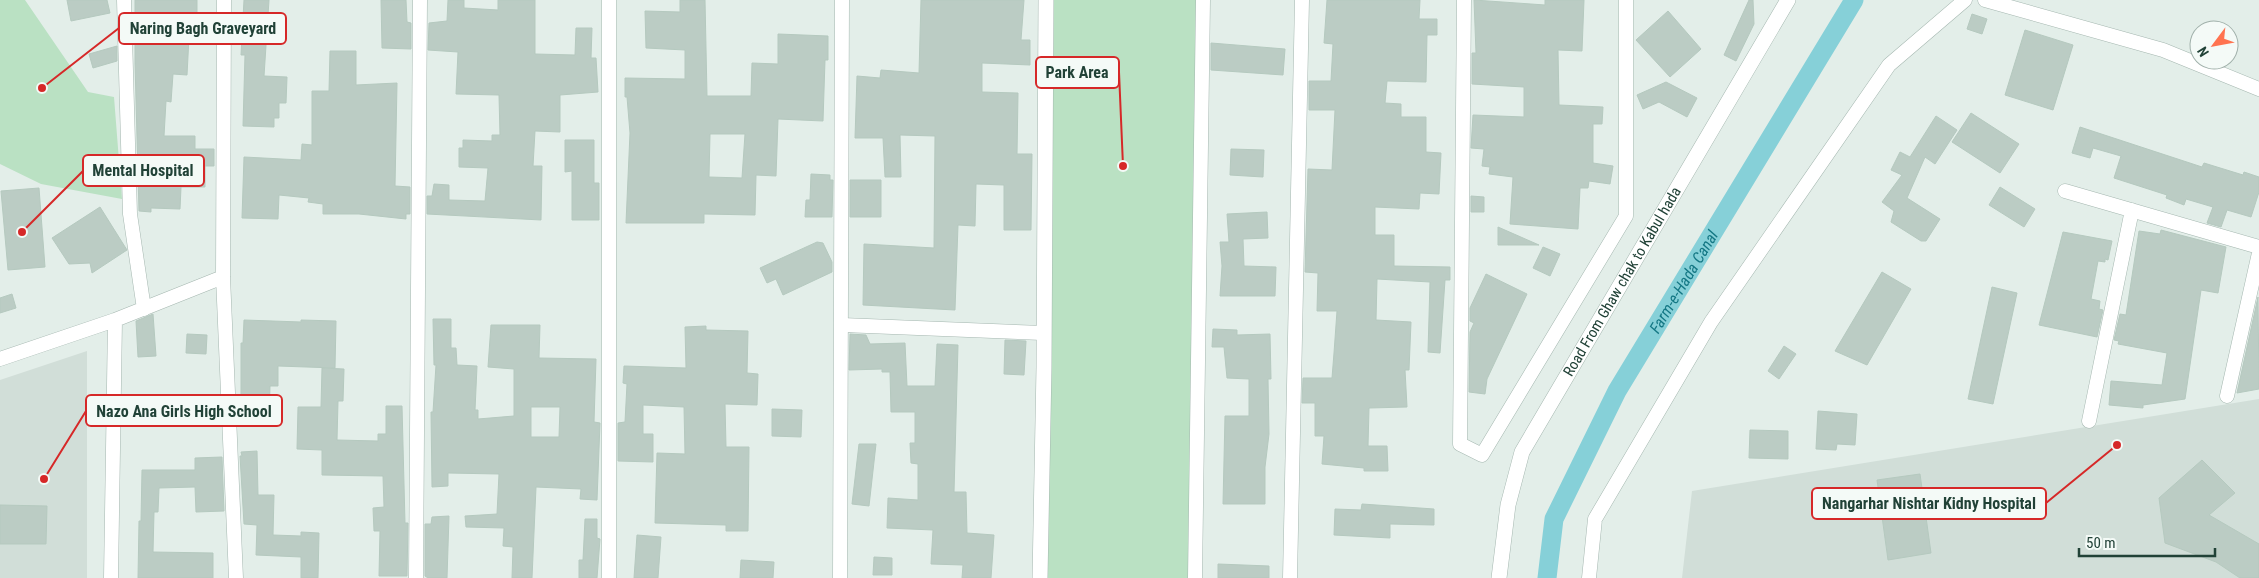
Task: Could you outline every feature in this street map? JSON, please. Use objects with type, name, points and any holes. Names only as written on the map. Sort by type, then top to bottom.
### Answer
[{"type":"street","points":[[124,0],[130,214],[144,309]]},
{"type":"street","points":[[224,0],[223,277],[236,578]]},
{"type":"street","points":[[416,578],[420,0]]},
{"type":"street","points":[[608,0],[609,578]]},
{"type":"street","points":[[840,578],[842,0]]},
{"type":"street","points":[[1040,578],[1046,0]]},
{"type":"street","points":[[1195,578],[1203,0]]},
{"type":"street","points":[[1290,578],[1302,0]]},
{"type":"street","points":[[1464,0],[1460,444],[1482,455],[1626,216],[1626,0]]},
{"type":"street","name":"Road From Ghaw chak to Kabul hada","points":[[1499,578],[1508,505],[1522,452],[1788,0]]},
{"type":"street","points":[[1590,578],[1595,519],[1711,322],[1889,65],[1966,0]]},
{"type":"street","points":[[1985,0],[2164,50],[2259,89]]},
{"type":"street","points":[[2065,191],[2259,248]]},
{"type":"street","points":[[2089,421],[2132,210]]},
{"type":"street","points":[[2227,396],[2259,253]]},
{"type":"street","points":[[0,359],[115,320],[223,277]]},
{"type":"street","points":[[111,578],[115,320]]},
{"type":"street","points":[[842,325],[1043,333]]},
{"type":"shaded area","points":[[87,351],[87,578],[0,578],[0,380]]},
{"type":"shaded area","points":[[2259,399],[2259,578],[1682,578],[1692,491]]},
{"type":"green space","points":[[0,0],[25,0],[88,92],[114,97],[122,199],[41,184],[0,164]]},
{"type":"green space","points":[[1046,0],[1203,0],[1195,578],[1040,578]]},
{"type":"building","points":[[67,0],[107,0],[110,13],[71,21]]},
{"type":"building","points":[[135,0],[197,0],[197,37],[189,37],[187,75],[173,74],[171,102],[166,101],[164,136],[195,136],[195,149],[214,149],[214,166],[205,166],[205,187],[181,187],[180,209],[151,208],[151,212],[139,211]]},
{"type":"building","points":[[244,0],[269,0],[264,76],[287,77],[286,103],[279,103],[279,118],[274,118],[274,127],[243,126],[245,55],[241,55]]},
{"type":"building","points":[[381,0],[406,0],[407,22],[411,23],[411,49],[382,48]]},
{"type":"building","points":[[448,0],[464,0],[464,8],[498,10],[498,0],[535,0],[535,54],[575,55],[576,28],[592,28],[591,58],[596,58],[598,92],[560,95],[560,132],[535,131],[533,166],[542,166],[541,220],[427,214],[427,196],[432,196],[434,184],[449,185],[449,200],[485,201],[488,168],[459,167],[459,148],[463,148],[463,140],[492,141],[492,135],[500,135],[499,95],[456,94],[458,52],[428,50],[429,23],[447,21]]},
{"type":"building","points":[[680,0],[705,0],[707,96],[751,96],[752,63],[778,64],[778,34],[828,36],[828,60],[825,60],[823,121],[778,119],[776,176],[756,175],[755,215],[704,214],[704,223],[626,223],[630,133],[627,97],[625,97],[625,78],[685,79],[685,50],[646,48],[645,11],[680,12]],"holes":[[[710,134],[745,134],[742,178],[709,177]]]},
{"type":"building","points":[[921,0],[1024,0],[1021,40],[1030,40],[1030,65],[982,63],[982,92],[1018,93],[1017,154],[1032,154],[1031,230],[1004,230],[1004,185],[976,184],[975,226],[958,225],[955,310],[863,305],[864,244],[934,248],[935,136],[900,135],[901,177],[885,177],[883,138],[855,138],[857,76],[880,78],[881,70],[919,73]]},
{"type":"building","points":[[1327,0],[1420,0],[1419,19],[1437,19],[1437,35],[1427,35],[1426,82],[1387,81],[1385,103],[1401,104],[1401,117],[1426,117],[1426,152],[1441,153],[1439,194],[1420,193],[1419,209],[1375,207],[1375,235],[1394,235],[1394,266],[1450,267],[1450,280],[1445,280],[1440,353],[1428,352],[1430,282],[1377,279],[1376,320],[1411,322],[1409,370],[1405,370],[1407,407],[1369,408],[1368,446],[1387,446],[1388,471],[1364,471],[1364,468],[1322,464],[1324,436],[1315,436],[1315,403],[1302,403],[1303,378],[1332,378],[1337,311],[1317,311],[1318,273],[1305,272],[1308,169],[1332,170],[1335,110],[1309,110],[1309,81],[1331,81],[1333,44],[1324,43]]},
{"type":"building","points":[[1474,0],[1545,5],[1545,0],[1584,0],[1582,51],[1558,50],[1559,105],[1603,107],[1602,124],[1593,124],[1593,163],[1613,166],[1610,184],[1589,181],[1588,188],[1580,188],[1578,229],[1510,224],[1513,177],[1489,174],[1490,167],[1482,166],[1484,149],[1471,148],[1473,115],[1524,117],[1524,87],[1472,84],[1472,53],[1476,53]]},
{"type":"building","points":[[1749,0],[1753,0],[1754,24],[1736,61],[1724,55]]},
{"type":"building","points":[[1668,11],[1701,49],[1670,77],[1636,40]]},
{"type":"building","points":[[1972,14],[1987,19],[1982,34],[1967,29]]},
{"type":"building","points":[[2025,30],[2073,45],[2053,110],[2005,95]]},
{"type":"building","points":[[1211,43],[1285,49],[1283,75],[1211,70]]},
{"type":"building","points":[[117,46],[117,61],[93,68],[89,54]]},
{"type":"building","points":[[330,51],[356,51],[356,85],[397,83],[395,186],[410,187],[410,214],[406,214],[406,219],[359,214],[323,214],[323,204],[308,202],[309,198],[279,195],[278,219],[242,218],[244,157],[301,160],[302,144],[312,145],[312,91],[329,91]]},
{"type":"building","points":[[1666,82],[1697,98],[1687,117],[1659,102],[1643,109],[1637,95]]},
{"type":"building","points":[[1971,113],[2019,144],[2000,173],[1952,142]]},
{"type":"building","points":[[1936,116],[1957,130],[1935,164],[1925,157],[1907,198],[1940,219],[1926,241],[1921,241],[1891,222],[1894,211],[1882,202],[1902,175],[1891,170],[1900,152],[1910,157]]},
{"type":"building","points":[[2080,127],[2202,167],[2204,163],[2243,175],[2244,172],[2259,177],[2259,192],[2251,217],[2227,210],[2221,227],[2207,223],[2213,207],[2186,199],[2184,205],[2166,198],[2167,195],[2114,178],[2121,156],[2093,148],[2090,158],[2072,153]]},
{"type":"building","points":[[565,140],[594,140],[594,183],[599,183],[599,220],[572,220],[572,171],[565,172]]},
{"type":"building","points":[[1231,149],[1264,150],[1263,177],[1230,175]]},
{"type":"building","points":[[811,174],[830,175],[830,180],[833,180],[832,217],[805,217],[806,200],[810,200]]},
{"type":"building","points":[[850,180],[881,180],[881,217],[850,217]]},
{"type":"building","points":[[2000,187],[2035,209],[2024,227],[1989,205]]},
{"type":"building","points":[[39,188],[45,267],[8,270],[1,191]]},
{"type":"building","points":[[1471,196],[1484,197],[1484,212],[1471,212]]},
{"type":"building","points":[[100,207],[127,250],[92,273],[90,263],[69,264],[52,238]]},
{"type":"building","points":[[1267,212],[1268,238],[1243,239],[1244,266],[1276,267],[1275,296],[1220,296],[1222,266],[1220,242],[1229,242],[1227,214]]},
{"type":"building","points":[[1498,227],[1539,245],[1498,245]]},
{"type":"building","points":[[2161,230],[2226,247],[2218,293],[2201,290],[2185,399],[2143,405],[2143,408],[2109,405],[2111,381],[2162,385],[2167,353],[2118,344],[2119,341],[2114,340],[2120,314],[2126,315],[2139,231],[2160,234]]},
{"type":"building","points":[[2063,232],[2112,241],[2108,260],[2105,259],[2105,262],[2098,261],[2091,299],[2100,301],[2099,309],[2103,310],[2097,337],[2039,325]]},
{"type":"building","points":[[817,242],[823,243],[832,262],[832,272],[783,295],[776,279],[767,283],[760,268]]},
{"type":"building","points":[[1543,247],[1560,254],[1550,276],[1533,268]]},
{"type":"building","points":[[1882,272],[1911,289],[1867,365],[1835,351]]},
{"type":"building","points":[[1486,274],[1527,294],[1487,379],[1485,394],[1469,392],[1470,332],[1474,323],[1470,321],[1470,308]]},
{"type":"building","points":[[1992,287],[2017,293],[1993,404],[1968,399]]},
{"type":"building","points":[[12,294],[16,308],[0,313],[0,298]]},
{"type":"building","points":[[2258,297],[2259,389],[2237,393]]},
{"type":"building","points":[[153,314],[156,356],[138,357],[136,321]]},
{"type":"building","points":[[433,319],[451,319],[451,348],[456,348],[457,365],[477,366],[475,410],[478,410],[478,419],[514,416],[514,369],[488,367],[491,325],[540,325],[539,358],[596,359],[594,422],[600,423],[597,500],[580,499],[581,489],[536,487],[532,578],[512,578],[513,547],[503,546],[504,528],[466,527],[465,516],[497,514],[499,474],[448,473],[448,486],[432,487],[431,412],[433,412],[436,365],[434,365]],"holes":[[[531,407],[560,407],[559,437],[531,437]]]},
{"type":"building","points":[[244,320],[336,321],[335,368],[278,366],[278,386],[270,386],[269,420],[241,419],[241,343],[243,343]]},
{"type":"building","points":[[706,326],[706,330],[748,331],[747,373],[758,374],[757,405],[725,404],[726,447],[749,447],[748,531],[726,531],[726,525],[655,523],[657,453],[685,454],[684,407],[643,405],[643,434],[653,434],[653,462],[618,461],[618,423],[625,422],[627,384],[623,383],[624,366],[686,368],[685,327]]},
{"type":"building","points":[[1213,329],[1237,330],[1237,335],[1270,334],[1271,379],[1268,379],[1269,434],[1265,467],[1265,504],[1223,504],[1225,416],[1249,416],[1249,379],[1227,378],[1224,347],[1212,347]]},
{"type":"building","points":[[187,334],[207,335],[206,354],[186,353]]},
{"type":"building","points":[[850,334],[866,335],[870,344],[905,343],[907,386],[935,386],[937,344],[958,345],[954,492],[966,492],[967,533],[994,535],[991,578],[962,578],[963,565],[931,564],[933,530],[887,528],[888,498],[918,500],[918,464],[911,463],[910,443],[915,443],[915,412],[891,412],[890,372],[882,372],[882,369],[849,370]]},
{"type":"building","points":[[1005,340],[1026,341],[1024,375],[1004,374]]},
{"type":"building","points":[[1784,346],[1796,354],[1779,379],[1768,371]]},
{"type":"building","points":[[322,368],[344,369],[343,401],[338,401],[337,440],[378,441],[378,434],[386,434],[386,406],[402,406],[405,523],[408,523],[407,576],[379,576],[380,531],[374,531],[373,508],[384,507],[383,476],[322,475],[322,450],[297,449],[298,407],[321,407]]},
{"type":"building","points":[[772,409],[802,410],[801,437],[772,436]]},
{"type":"building","points":[[1818,411],[1857,414],[1855,445],[1837,444],[1836,450],[1816,449]]},
{"type":"building","points":[[1750,430],[1788,431],[1788,459],[1749,458]]},
{"type":"building","points":[[859,444],[876,444],[869,506],[852,504]]},
{"type":"building","points":[[257,451],[258,495],[274,495],[273,535],[301,536],[301,532],[319,533],[318,578],[301,578],[301,557],[256,555],[257,525],[244,524],[240,456],[242,456],[241,452]]},
{"type":"building","points":[[222,457],[224,511],[196,512],[195,487],[159,488],[158,512],[154,512],[153,552],[213,553],[213,578],[138,578],[142,470],[195,470],[195,458]]},
{"type":"building","points":[[2202,460],[2235,493],[2209,515],[2259,544],[2259,578],[2240,578],[2216,562],[2165,543],[2159,498]]},
{"type":"building","points":[[1920,474],[1931,553],[1888,560],[1877,480]]},
{"type":"building","points":[[1362,504],[1434,509],[1434,525],[1390,524],[1390,538],[1334,535],[1335,509],[1361,510]]},
{"type":"building","points":[[0,505],[47,506],[46,544],[0,544]]},
{"type":"building","points":[[449,516],[447,578],[428,578],[425,576],[425,524],[431,524],[432,517]]},
{"type":"building","points":[[585,519],[597,519],[597,538],[600,539],[597,578],[579,578],[579,560],[583,560]]},
{"type":"building","points":[[637,535],[661,537],[658,578],[634,578]]},
{"type":"building","points":[[874,557],[892,558],[892,575],[873,575]]},
{"type":"building","points":[[741,560],[774,562],[773,578],[740,578]]},
{"type":"building","points":[[1218,564],[1269,566],[1269,578],[1218,578]]},
{"type":"waterway","name":"Farm-e-Hada Canal","points":[[1547,578],[1554,519],[1617,391],[1854,0]]},
{"type":"place","name":"Naring Bagh Graveyard","points":[[42,88]]},
{"type":"place","name":"Park Area","points":[[1123,166]]},
{"type":"place","name":"Mental Hospital","points":[[22,232]]},
{"type":"place","name":"Nangarhar Nishtar Kidny Hospital","points":[[2117,445]]},
{"type":"place","name":"Nazo Ana Girls High School","points":[[44,479]]}]
